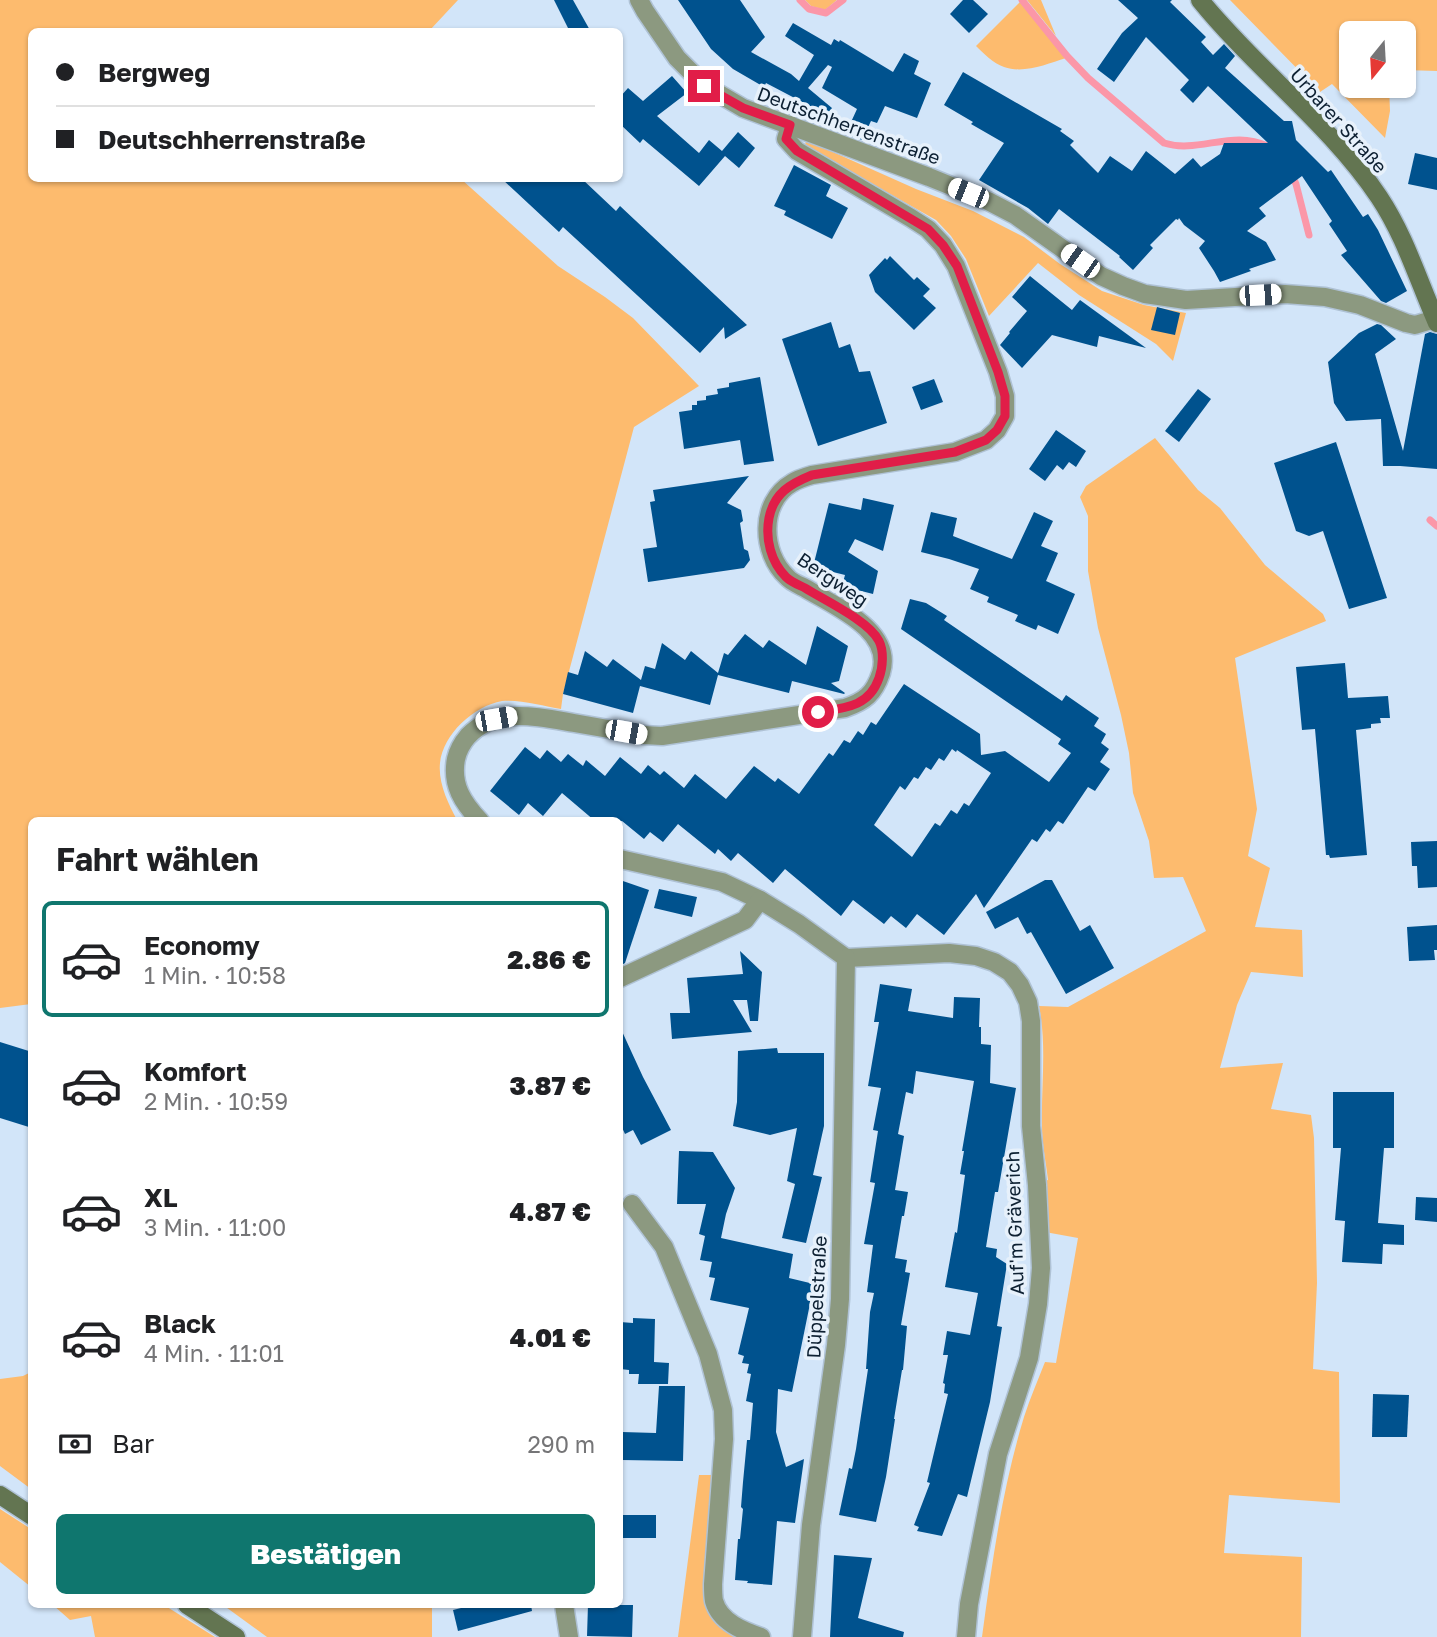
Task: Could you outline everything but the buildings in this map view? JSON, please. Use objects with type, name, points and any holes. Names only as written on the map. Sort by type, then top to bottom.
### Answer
[{"type":"street","name":"Deutschherrenstraße","points":[[639,0],[677,58],[704,86],[743,108],[988,201],[1014,215],[1101,276],[1123,286],[1145,294],[1186,300],[1285,294],[1312,296],[1360,305],[1415,325],[1436,321]]},
{"type":"street","name":"Urbarer Straße","points":[[1200,0],[1344,152],[1379,197],[1406,245],[1436,321]]},
{"type":"street","name":"Bergweg","points":[[476,817],[460,796],[454,768],[462,743],[482,724],[496,719],[532,716],[662,736],[845,708],[860,703],[871,693],[883,667],[878,641],[858,620],[788,578],[776,564],[766,530],[770,510],[778,496],[790,484],[812,475],[955,452],[986,440],[997,430],[1005,416],[1005,396],[998,372],[957,266],[943,245],[928,229],[797,151],[786,139],[790,125]]},
{"type":"street","points":[[623,860],[722,882],[799,923],[846,958]]},
{"type":"street","points":[[623,977],[745,920],[760,900]]},
{"type":"street","name":"Auf'm Gräverich","points":[[846,958],[949,953],[976,956],[994,962],[1010,972],[1028,1002],[1031,1021],[1031,1126],[1041,1268],[1038,1304],[1029,1358],[998,1454],[969,1604],[966,1637]]},
{"type":"street","name":"Düppelstraße","points":[[802,1637],[811,1525],[835,1359],[840,1299],[846,958]]},
{"type":"street","points":[[632,1204],[664,1247],[708,1354],[723,1410],[724,1439],[713,1584],[715,1603],[725,1618],[738,1629],[761,1637]]},
{"type":"street","points":[[0,1495],[28,1513]]},
{"type":"street","points":[[192,1608],[236,1637]]},
{"type":"street","points":[[564,1608],[569,1637]]},
{"type":"shaded area","points":[[0,0],[458,0],[432,28],[28,28],[28,182],[464,182],[558,266],[633,318],[699,386],[634,427],[561,709],[502,701],[481,709],[462,723],[447,742],[440,763],[442,785],[456,817],[28,817],[28,1004],[0,1008]]},
{"type":"shaded area","points":[[805,0],[837,0],[825,10],[811,6]]},
{"type":"shaded area","points":[[1027,0],[1041,0],[1056,36]]},
{"type":"shaded area","points":[[1230,0],[1437,0],[1437,71],[1416,70],[1416,21],[1339,21],[1339,91],[1332,84],[1320,92]]},
{"type":"shaded area","points":[[1020,2],[1066,58],[1035,67],[1012,69],[996,63],[976,46]]},
{"type":"shaded area","points":[[1346,98],[1389,98],[1385,138]]},
{"type":"shaded area","points":[[806,140],[973,211],[1024,237],[1102,291],[1144,305],[1186,313],[1173,361],[1156,344],[1079,295],[1038,263],[989,316],[966,259],[951,236],[936,220],[805,146]]},
{"type":"shaded area","points":[[1155,438],[1198,490],[1220,508],[1265,565],[1323,614],[1326,621],[1235,658],[1257,809],[1248,856],[1270,868],[1255,927],[1302,930],[1303,977],[1251,972],[1237,1005],[1220,1068],[1283,1063],[1271,1109],[1311,1115],[1314,1138],[1317,1283],[1313,1369],[1339,1372],[1340,1503],[1229,1495],[1224,1553],[1302,1557],[1301,1637],[982,1637],[1010,1471],[1024,1417],[1045,1362],[1056,1363],[1078,1238],[1045,1232],[1041,1182],[1048,1180],[1042,1133],[1043,1051],[1039,1006],[1068,1007],[1206,931],[1183,877],[1154,878],[1149,841],[1133,793],[1129,753],[1121,715],[1098,628],[1088,571],[1088,516],[1080,497],[1086,486]]},
{"type":"shaded area","points":[[28,1374],[28,1487],[0,1466],[0,1379]]},
{"type":"shaded area","points":[[699,1475],[712,1475],[703,1597],[716,1619],[734,1637],[678,1637]]},
{"type":"shaded area","points":[[0,1509],[28,1527],[28,1585],[0,1562]]},
{"type":"shaded area","points":[[56,1608],[169,1608],[215,1637],[95,1637],[91,1616],[70,1620]]},
{"type":"shaded area","points":[[227,1608],[432,1608],[432,1637],[267,1637]]},
{"type":"waterway","points":[[800,0],[809,9],[826,13],[843,0]]},
{"type":"waterway","points":[[1022,0],[1088,78],[1164,143],[1190,146],[1241,140],[1267,146]]},
{"type":"waterway","points":[[1291,173],[1309,235]]},
{"type":"waterway","points":[[1430,520],[1437,526]]},
{"type":"route","points":[[704,86],[743,108],[790,125],[786,139],[797,151],[928,229],[957,266],[1005,396],[1005,416],[997,430],[986,440],[955,452],[812,475],[790,484],[778,496],[770,510],[766,530],[776,564],[788,578],[870,630],[878,641],[881,652],[883,667],[871,693],[860,703],[818,712]]}]
